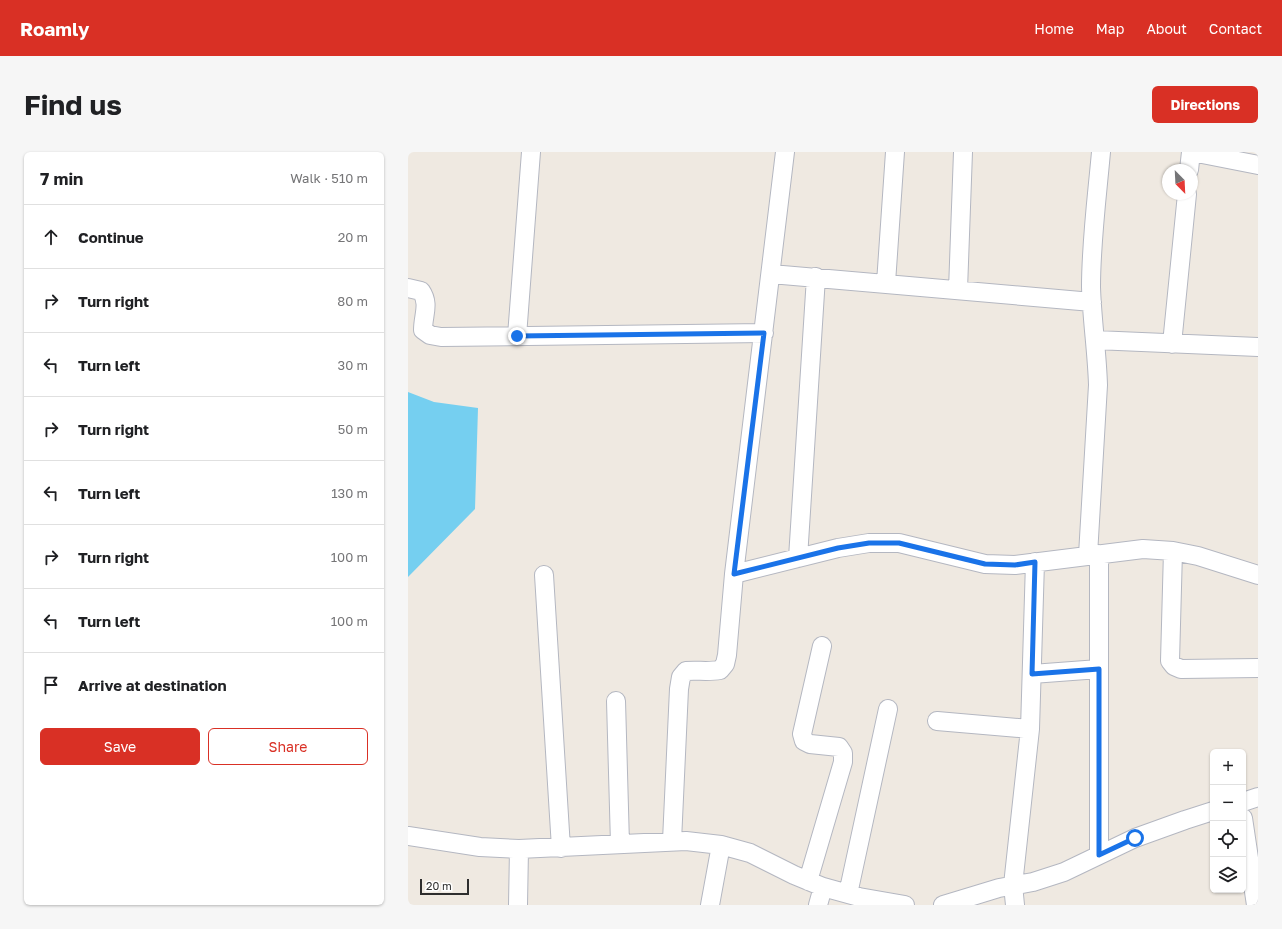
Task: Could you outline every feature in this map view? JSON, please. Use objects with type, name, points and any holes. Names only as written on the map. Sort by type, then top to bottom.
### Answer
[{"type":"street","points":[[517,336],[531,152]]},
{"type":"street","points":[[672,841],[679,689],[681,677],[686,671],[695,670],[710,672],[720,670],[725,664],[727,655],[734,574],[785,152]]},
{"type":"street","points":[[886,283],[895,152]]},
{"type":"street","points":[[958,290],[963,152]]},
{"type":"street","points":[[1099,855],[1099,669],[1094,554],[1098,385],[1092,302],[1092,258],[1101,152]]},
{"type":"street","points":[[1190,164],[1192,152],[1227,156],[1258,165]]},
{"type":"street","points":[[1172,344],[1186,200]]},
{"type":"street","points":[[771,274],[1092,302]]},
{"type":"street","points":[[798,558],[816,277]]},
{"type":"street","points":[[408,288],[421,291],[426,297],[423,330],[430,335],[441,337],[764,333]]},
{"type":"street","points":[[1095,340],[1258,347]]},
{"type":"street","points":[[734,574],[838,548],[869,543],[899,543],[985,564],[1015,565],[1143,549],[1173,551],[1198,556],[1258,575]]},
{"type":"street","points":[[1173,551],[1170,661],[1174,666],[1182,669],[1258,668]]},
{"type":"street","points":[[1015,905],[1013,885],[1030,729],[1035,562]]},
{"type":"street","points":[[544,574],[561,848]]},
{"type":"street","points":[[818,905],[815,884],[843,762],[843,753],[839,747],[810,744],[804,740],[802,734],[822,646]]},
{"type":"street","points":[[1032,674],[1099,669]]},
{"type":"street","points":[[616,701],[620,844]]},
{"type":"street","points":[[848,894],[888,710]]},
{"type":"street","points":[[937,721],[1030,729]]},
{"type":"street","points":[[1246,801],[1258,798]]},
{"type":"street","points":[[943,905],[999,888],[1033,882],[1064,872],[1135,838],[1210,812]]},
{"type":"street","points":[[1243,821],[1256,905]]},
{"type":"street","points":[[408,836],[480,847],[519,849],[672,841],[721,845],[750,852],[815,884],[848,894],[893,904]]},
{"type":"street","points":[[710,905],[721,845]]},
{"type":"street","points":[[518,905],[519,849]]},
{"type":"water","points":[[408,392],[434,402],[478,408],[475,509],[408,577]]},
{"type":"route","points":[[517,336],[764,333],[734,574],[838,548],[869,543],[899,543],[985,564],[1015,565],[1035,562],[1032,674],[1099,669],[1099,855],[1135,838]]}]
